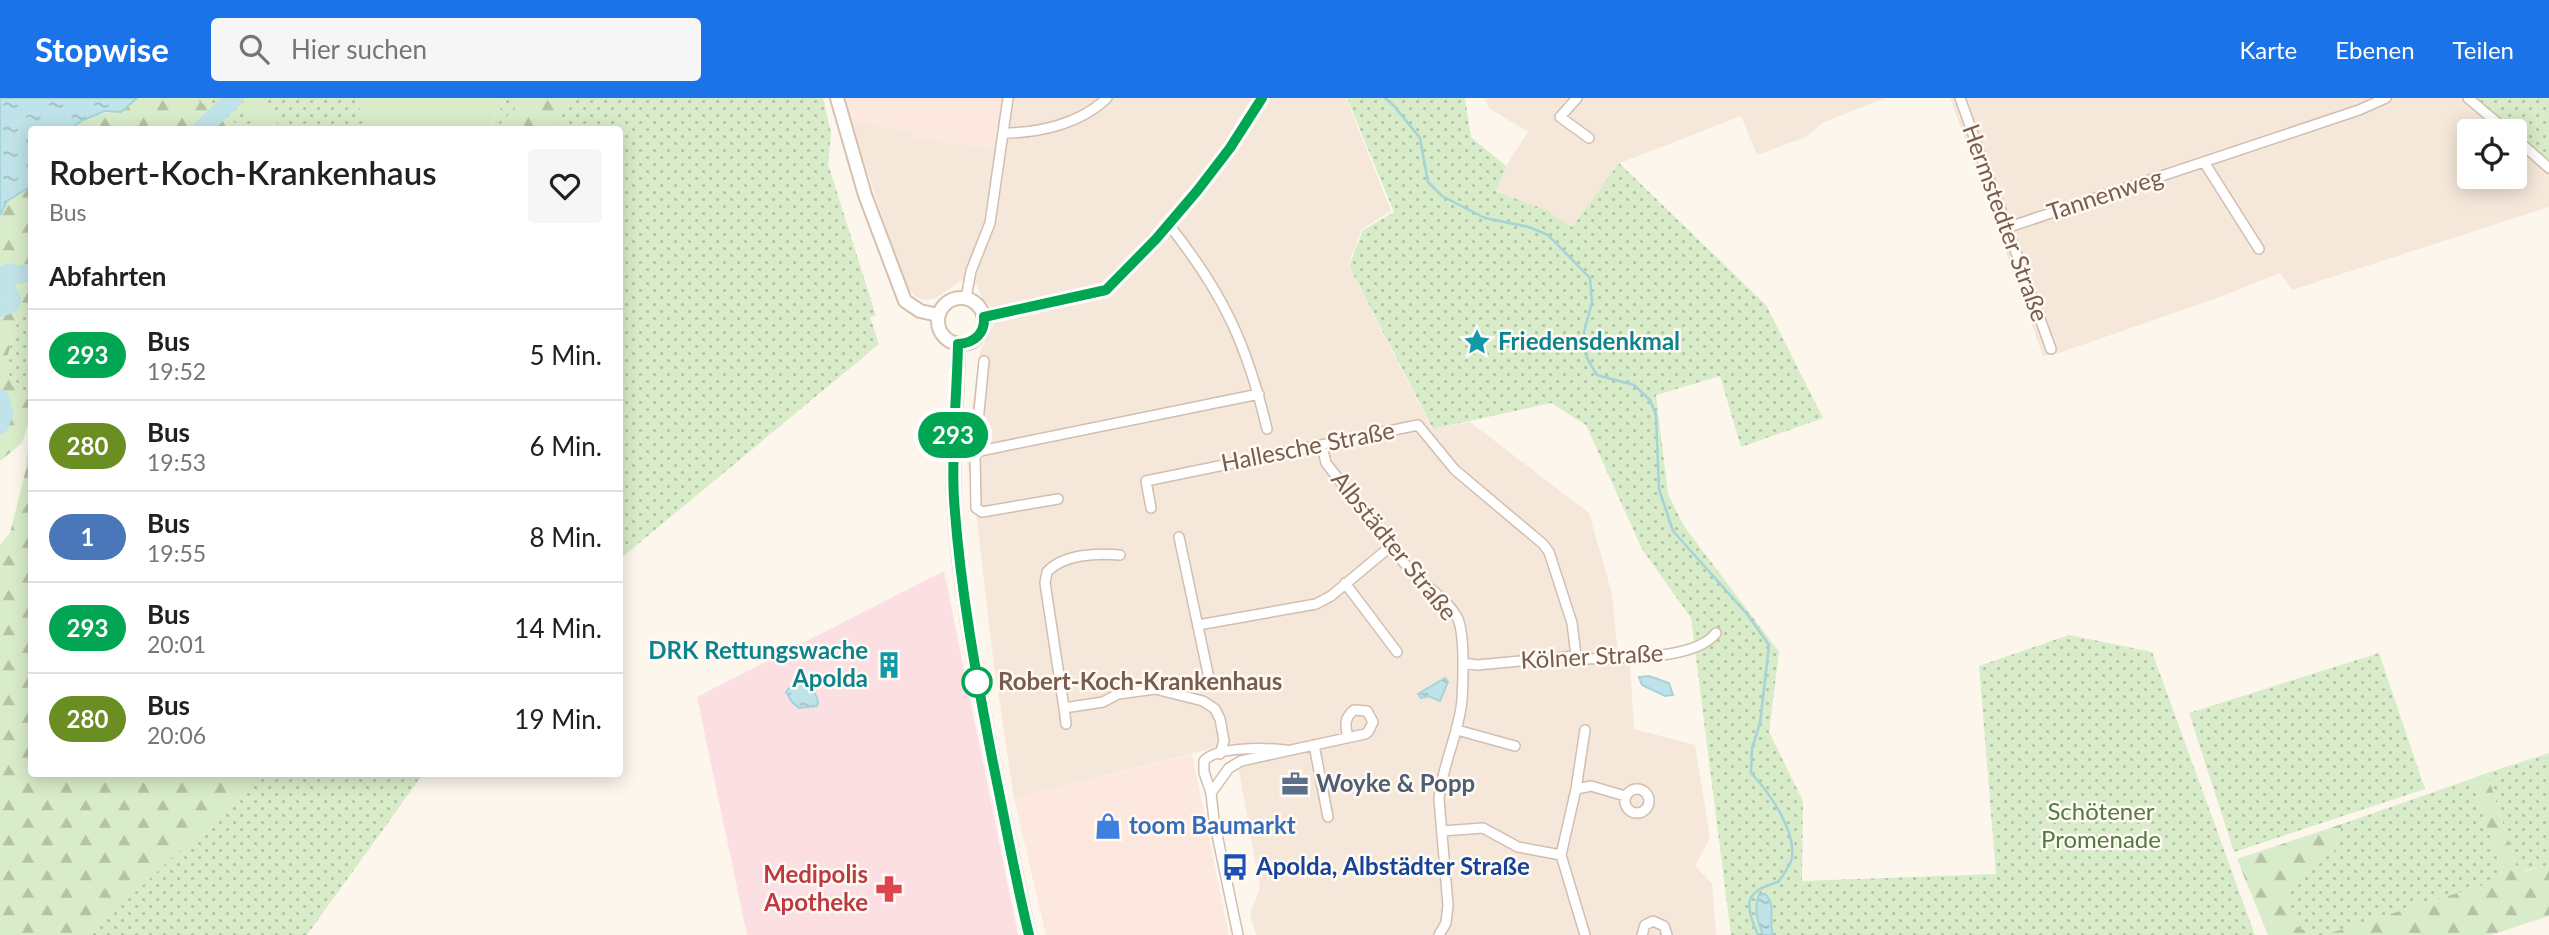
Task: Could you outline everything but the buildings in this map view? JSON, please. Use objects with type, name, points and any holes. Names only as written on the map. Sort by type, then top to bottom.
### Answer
[{"type":"main road","points":[[837,98],[865,195],[905,301],[920,311],[938,315]]},
{"type":"main road","points":[[966,298],[978,304],[984,324],[978,337],[958,344],[942,334],[938,315],[952,299],[966,298]]},
{"type":"main road","points":[[958,344],[953,449],[961,578],[979,692],[1029,935]]},
{"type":"street","points":[[966,298],[971,271],[990,223],[1008,98]]},
{"type":"street","points":[[1003,132],[1053,126],[1078,118],[1107,98]]},
{"type":"street","points":[[984,317],[1106,290],[1169,225],[1230,148],[1262,98]]},
{"type":"street","points":[[1577,98],[1560,117],[1589,138]]},
{"type":"street","name":"Hermstedter Straße","points":[[1960,98],[2051,349]]},
{"type":"street","name":"Tannenweg","points":[[2006,228],[2359,110],[2386,98]]},
{"type":"street","points":[[2468,98],[2493,119]]},
{"type":"street","points":[[2527,149],[2549,168]]},
{"type":"street","points":[[2204,162],[2259,249]]},
{"type":"street","points":[[1169,225],[1195,258],[1227,311],[1250,362],[1267,429]]},
{"type":"street","points":[[984,361],[975,452],[976,508],[982,512],[1058,499]]},
{"type":"street","points":[[975,452],[1259,394]]},
{"type":"street","name":"Hallesche Straße","points":[[1151,508],[1146,481],[1418,425],[1455,470],[1549,552],[1572,623],[1576,656]]},
{"type":"street","name":"Albstädter Straße","points":[[1322,446],[1326,463],[1406,566],[1452,611],[1458,621],[1463,663],[1462,699],[1457,730],[1440,782],[1439,799],[1448,905],[1446,923],[1439,935]]},
{"type":"street","points":[[1179,537],[1210,683]]},
{"type":"street","points":[[1198,625],[1316,604],[1331,596],[1391,546]]},
{"type":"street","points":[[1066,724],[1045,583],[1046,572],[1060,561],[1102,554],[1120,555]]},
{"type":"street","points":[[1345,583],[1396,652]]},
{"type":"street","name":"Kölner Straße","points":[[1463,663],[1477,665],[1576,656],[1587,659],[1690,650],[1710,641],[1716,633]]},
{"type":"street","points":[[1064,708],[1103,702],[1118,694],[1155,689],[1203,701],[1215,709],[1220,719],[1224,741],[1220,754]]},
{"type":"street","points":[[1457,730],[1515,746]]},
{"type":"street","points":[[1585,730],[1576,789],[1561,855],[1585,935]]},
{"type":"street","points":[[1211,793],[1229,768],[1241,761],[1348,737]]},
{"type":"street","points":[[1314,745],[1328,817]]},
{"type":"street","points":[[1238,935],[1211,793],[1204,772],[1204,761],[1209,755],[1241,750],[1286,750]]},
{"type":"street","points":[[1220,754],[1227,761],[1229,768]]},
{"type":"street","points":[[1576,789],[1591,786],[1625,796]]},
{"type":"street","points":[[1442,831],[1483,828],[1518,847],[1561,855]]},
{"type":"street","points":[[1642,935],[1646,925],[1657,921],[1664,926],[1667,935]]},
{"type":"shaded area","points":[[845,98],[1001,98],[994,149],[914,138],[915,131],[851,121]]},
{"type":"shaded area","points":[[1001,98],[1346,98],[1391,211],[1362,229],[1348,265],[1432,429],[1470,422],[1589,513],[1612,594],[1618,654],[1630,664],[1634,729],[1695,745],[1710,838],[1695,866],[1712,884],[1716,935],[1256,935],[1250,914],[1260,888],[1234,743],[1014,798],[993,658],[974,496],[965,453],[980,352],[993,326],[990,306],[982,299],[977,286],[961,281],[936,298],[926,300],[916,297],[904,284],[851,121],[915,131],[914,137],[994,149]]},
{"type":"shaded area","points":[[1484,98],[1885,98],[1824,122],[1806,137],[1757,155],[1741,116],[1620,163],[1572,227],[1547,210],[1496,192],[1506,166],[1528,132],[1489,108]]},
{"type":"shaded area","points":[[1950,98],[2469,98],[2493,119],[2457,119],[2457,189],[2527,189],[2527,149],[2549,168],[2549,207],[2292,290],[2280,273],[2220,297],[2056,354],[2043,356]]},
{"type":"shaded area","points":[[944,571],[1018,935],[747,935],[697,697]]},
{"type":"shaded area","points":[[1192,754],[1229,935],[1046,935],[1014,798]]},
{"type":"green space","points":[[137,98],[194,98],[240,126],[76,126],[94,116],[121,112]]},
{"type":"green space","points":[[194,98],[356,98],[361,111],[375,126],[240,126]]},
{"type":"green space","points":[[253,98],[260,98],[282,118],[274,126],[261,126],[242,109]]},
{"type":"green space","points":[[356,98],[507,98],[489,126],[374,126],[361,111]]},
{"type":"green space","points":[[507,98],[823,98],[831,133],[828,164],[876,316],[870,317],[879,344],[623,557],[623,126],[490,126]]},
{"type":"green space","points":[[520,98],[572,98],[556,126],[499,126]]},
{"type":"green space","name":"Schötener Promenade","points":[[1347,98],[1465,98],[1471,137],[1506,166],[1496,192],[1547,210],[1572,227],[1619,163],[1766,305],[1823,418],[1741,447],[1720,376],[1656,395],[1668,494],[1684,526],[1779,652],[1769,732],[1803,801],[1802,881],[1996,874],[1979,666],[2069,635],[2152,652],[2255,935],[1731,935],[1691,618],[1642,549],[1586,425],[1551,403],[1433,429],[1349,266],[1363,230],[1394,212]]},
{"type":"green space","points":[[2469,98],[2549,98],[2549,158],[2545,165],[2527,149],[2527,119],[2493,119]]},
{"type":"green space","points":[[28,188],[28,303],[15,327],[4,371],[20,386],[28,400],[28,424],[22,443],[0,461],[0,215],[7,201]]},
{"type":"green space","points":[[28,303],[28,400],[20,386],[4,371],[15,327]]},
{"type":"green space","points":[[28,448],[28,777],[258,777],[90,935],[0,935],[0,545],[10,533],[25,473]]},
{"type":"green space","points":[[2379,653],[2425,789],[2234,852],[2189,713]]},
{"type":"green space","points":[[2549,753],[2549,865],[2521,871],[2517,868],[2487,773]]},
{"type":"green space","points":[[2487,773],[2517,868],[2526,871],[2549,865],[2549,916],[2491,935],[2324,935],[2499,880],[2502,872],[2471,779]]},
{"type":"green space","points":[[214,777],[421,777],[307,935],[64,935]]},
{"type":"green space","points":[[2471,779],[2502,872],[2499,881],[2324,935],[2316,935],[2297,927],[2287,907],[2290,885],[2335,850],[2342,824]]},
{"type":"green space","points":[[2342,824],[2335,850],[2290,886],[2287,907],[2297,927],[2316,935],[2268,935],[2237,859]]},
{"type":"water","points":[[0,98],[137,98],[121,112],[105,111],[74,126],[28,126],[28,188],[7,201],[0,215]]},
{"type":"water","points":[[1649,676],[1669,683],[1673,695],[1665,696],[1642,685],[1639,677]]},
{"type":"water","points":[[1445,678],[1448,682],[1440,701],[1428,696],[1421,698],[1418,694]]},
{"type":"water","points":[[795,681],[812,685],[818,701],[817,706],[799,708],[792,702],[786,692]]},
{"type":"water","points":[[1765,894],[1771,903],[1773,935],[1763,935],[1757,915],[1759,895]]},
{"type":"waterway","points":[[205,126],[234,98]]},
{"type":"waterway","points":[[1385,98],[1420,138],[1428,182],[1442,196],[1485,218],[1529,227],[1548,235],[1590,278],[1592,302],[1584,332],[1587,358],[1597,375],[1634,385],[1650,400],[1656,415],[1659,489],[1673,531],[1747,614],[1769,645],[1760,723],[1752,748],[1751,773],[1766,790],[1786,824],[1792,858],[1778,882],[1759,890],[1750,900],[1750,915],[1758,935]]},
{"type":"waterway","points":[[0,308],[11,304],[12,299],[4,284],[6,274],[28,273]]},
{"type":"waterway","points":[[0,398],[4,413],[0,425]]},
{"type":"bus line","name":"293","points":[[1029,935],[1015,877],[977,679],[961,578],[953,449],[958,344],[966,344],[978,337],[982,331],[984,317],[1106,290],[1169,225],[1197,191],[1230,148],[1262,98]]},
{"type":"place","name":"Friedensdenkmal","points":[[1477,342]]},
{"type":"place","name":"DRK Rettungswache Apolda","points":[[889,665]]},
{"type":"place","name":"Robert-Koch-Krankenhaus","points":[[977,682]]},
{"type":"place","name":"Woyke & Popp","points":[[1295,784]]},
{"type":"place","name":"toom Baumarkt","points":[[1108,826]]},
{"type":"place","name":"Apolda, Albstädter Straße","points":[[1235,867]]},
{"type":"place","name":"Medipolis Apotheke","points":[[889,889]]}]
